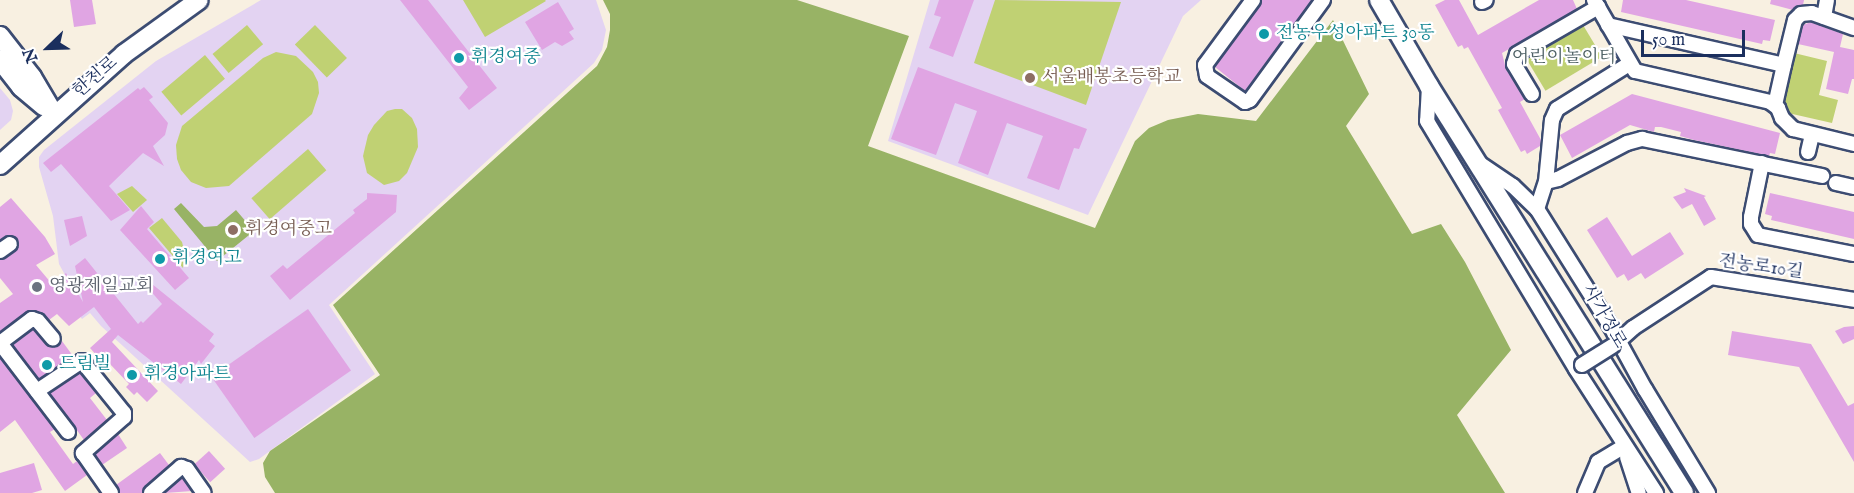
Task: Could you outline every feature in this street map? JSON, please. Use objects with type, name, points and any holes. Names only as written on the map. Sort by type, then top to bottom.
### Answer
[{"type":"main road","name":"한천로","points":[[0,165],[54,114],[124,54],[200,0]]},
{"type":"main road","name":"사가정로","points":[[1379,0],[1429,86],[1684,493]]},
{"type":"main road","points":[[0,36],[32,77],[54,114]]},
{"type":"main road","points":[[0,60],[21,87],[54,114]]},
{"type":"street","points":[[1253,0],[1205,65],[1208,76],[1245,102],[1250,100],[1323,0]]},
{"type":"street","points":[[1824,17],[1827,0]]},
{"type":"street","points":[[1532,94],[1514,64],[1517,54],[1596,4],[1629,64],[1643,74],[1775,105],[1793,129],[1854,144]]},
{"type":"street","points":[[1775,105],[1797,16],[1806,12],[1854,28]]},
{"type":"street","points":[[1608,25],[1785,65]]},
{"type":"street","points":[[1537,209],[1546,182],[1552,120],[1557,109],[1629,64]]},
{"type":"street","points":[[1429,86],[1427,121],[1656,493]]},
{"type":"street","points":[[1808,152],[1812,135]]},
{"type":"street","points":[[1546,182],[1558,179],[1627,142],[1642,139],[1822,176]]},
{"type":"street","name":"사가정로","points":[[1476,160],[1512,186],[1537,209],[1615,344],[1708,493]]},
{"type":"street","points":[[1762,163],[1751,217],[1758,235],[1854,254]]},
{"type":"street","points":[[1836,183],[1854,187]]},
{"type":"street","name":"전농로10길","points":[[1579,367],[1615,344],[1633,328],[1711,278],[1854,300]]},
{"type":"street","points":[[53,339],[38,321],[32,319],[0,343],[69,432]]},
{"type":"street","points":[[37,391],[82,361],[124,413],[124,417],[83,453],[111,493]]},
{"type":"street","points":[[1585,493],[1598,462],[1625,446]]},
{"type":"street","points":[[1625,446],[1639,493]]},
{"type":"street","points":[[151,493],[181,467],[187,469],[204,493]]},
{"type":"shaded area","name":"휘경여중고","points":[[261,0],[596,0],[606,30],[602,50],[594,63],[329,305],[375,374],[259,459],[250,462],[101,326],[90,313],[82,319],[62,293],[71,286],[59,264],[53,216],[39,167],[39,157],[44,150],[156,61]]},
{"type":"shaded area","name":"서울배봉초등학교","points":[[930,0],[1201,0],[1183,16],[1088,215],[888,141]]},
{"type":"shaded area","points":[[0,88],[10,100],[13,111],[11,120],[0,130]]},
{"type":"green space","points":[[463,0],[545,0],[546,1],[485,37]]},
{"type":"green space","points":[[603,0],[797,0],[909,36],[868,146],[1095,228],[1135,141],[1149,128],[1168,120],[1198,114],[1256,121],[1333,20],[1369,94],[1346,126],[1412,234],[1441,224],[1465,262],[1511,350],[1457,415],[1505,493],[275,493],[265,477],[263,463],[270,451],[380,375],[333,305],[597,66],[607,47],[610,30],[610,14]]},
{"type":"green space","points":[[995,0],[1121,2],[1086,105],[974,63]]},
{"type":"green space","points":[[247,25],[263,44],[229,73],[213,54]]},
{"type":"green space","points":[[315,25],[347,58],[327,78],[295,44]]},
{"type":"green space","name":"어린이놀이터","points":[[1583,25],[1602,57],[1545,91],[1526,59]]},
{"type":"green space","points":[[276,52],[296,56],[313,72],[318,82],[319,93],[312,114],[229,186],[206,188],[191,182],[181,170],[177,159],[176,145],[182,126],[263,58]]},
{"type":"green space","points":[[1794,53],[1827,61],[1819,95],[1838,100],[1832,123],[1788,113],[1782,103]]},
{"type":"green space","points":[[205,55],[225,79],[181,115],[161,92]]},
{"type":"green space","points":[[402,109],[412,118],[417,129],[418,147],[407,173],[399,181],[384,185],[367,173],[363,156],[368,135],[374,125],[387,111]]},
{"type":"green space","points":[[308,149],[326,170],[270,219],[251,198]]},
{"type":"green space","points":[[132,186],[147,200],[133,212],[117,194]]},
{"type":"green space","points":[[181,203],[204,227],[217,226],[236,210],[254,231],[217,261],[174,209]]},
{"type":"green space","points":[[162,218],[182,242],[185,254],[183,268],[149,228]]},
{"type":"building","points":[[70,0],[92,0],[96,24],[74,27]]},
{"type":"building","name":"휘경여중","points":[[400,0],[428,0],[497,88],[469,110],[459,98],[468,87]]},
{"type":"building","points":[[939,0],[974,0],[953,57],[929,48],[941,17],[934,15]]},
{"type":"building","name":"전농우성아파트 30동","points":[[1262,0],[1312,0],[1245,91],[1215,67]]},
{"type":"building","points":[[1445,0],[1459,0],[1478,35],[1539,0],[1573,0],[1577,9],[1502,53],[1506,69],[1525,99],[1520,102],[1541,140],[1540,146],[1527,154],[1525,150],[1521,152],[1498,110],[1502,108],[1468,47],[1464,49],[1462,45],[1458,47],[1435,5]]},
{"type":"building","points":[[1623,0],[1686,0],[1775,20],[1770,41],[1763,40],[1762,44],[1621,12]]},
{"type":"building","points":[[1771,0],[1804,0],[1803,5],[1793,10],[1770,4]]},
{"type":"building","points":[[558,2],[574,29],[569,32],[574,39],[562,46],[555,42],[542,50],[525,22]]},
{"type":"building","points":[[1811,22],[1843,34],[1840,47],[1854,50],[1854,79],[1852,79],[1848,94],[1826,89],[1834,52],[1798,44],[1803,25]]},
{"type":"building","points":[[918,67],[1087,129],[1079,149],[1074,148],[1059,190],[1027,178],[1043,136],[1007,123],[988,175],[958,163],[977,111],[955,103],[936,155],[891,139]]},
{"type":"building","points":[[144,87],[153,97],[149,100],[168,123],[165,135],[153,146],[164,166],[143,153],[109,186],[130,210],[111,221],[61,164],[51,172],[43,163],[138,88],[140,90]]},
{"type":"building","points":[[1632,94],[1780,133],[1775,154],[1770,153],[1769,156],[1694,140],[1680,136],[1681,132],[1661,127],[1655,127],[1654,132],[1630,125],[1572,158],[1560,135]]},
{"type":"building","points":[[1684,188],[1706,196],[1704,197],[1716,219],[1704,226],[1692,204],[1682,209],[1673,197],[1686,192]]},
{"type":"building","points":[[367,193],[397,195],[396,212],[290,300],[270,276],[283,265],[287,269],[355,213],[353,210],[367,199]]},
{"type":"building","points":[[1770,193],[1854,212],[1854,239],[1771,220],[1772,216],[1765,214]]},
{"type":"building","points":[[11,198],[45,237],[55,254],[36,265],[52,284],[66,273],[83,302],[75,266],[85,258],[138,324],[141,321],[143,323],[162,304],[148,288],[152,284],[214,334],[209,341],[215,346],[201,364],[199,360],[181,384],[118,335],[112,342],[158,391],[147,402],[137,392],[134,395],[126,387],[129,384],[110,364],[107,367],[90,348],[111,329],[94,307],[69,326],[57,314],[49,320],[41,313],[30,310],[0,332],[0,303],[13,294],[0,278],[0,260],[15,251],[19,244],[13,236],[0,240],[0,207]]},
{"type":"building","points":[[141,206],[154,222],[147,229],[189,278],[175,290],[120,230]]},
{"type":"building","points":[[82,216],[87,236],[70,246],[64,220]]},
{"type":"building","points":[[1607,217],[1632,256],[1670,232],[1684,254],[1645,279],[1641,273],[1628,281],[1624,274],[1617,278],[1587,230]]},
{"type":"building","points":[[308,309],[351,370],[254,438],[211,377]]},
{"type":"building","points":[[1854,326],[1854,339],[1843,344],[1835,331]]},
{"type":"building","points":[[33,329],[49,347],[58,346],[62,341],[73,356],[39,379],[13,345]]},
{"type":"building","points":[[1732,331],[1811,344],[1848,406],[1854,403],[1854,462],[1799,367],[1728,355]]},
{"type":"building","points":[[0,358],[55,429],[50,432],[73,464],[77,461],[87,475],[65,491],[15,420],[0,432]]},
{"type":"building","points":[[80,373],[96,393],[90,398],[107,420],[84,440],[50,393]]},
{"type":"building","points":[[118,434],[127,448],[102,465],[95,454]]},
{"type":"building","points":[[209,451],[225,469],[210,482],[194,464]]},
{"type":"building","points":[[160,453],[169,465],[145,486],[142,493],[120,493],[116,485]]},
{"type":"building","points":[[34,463],[42,490],[32,493],[0,493],[0,473]]},
{"type":"building","points":[[182,478],[192,491],[165,493]]},
{"type":"place","name":"전농우성아파트 30동","points":[[1264,34]]},
{"type":"place","name":"휘경여중","points":[[459,58]]},
{"type":"place","name":"서울배봉초등학교","points":[[1030,78]]},
{"type":"place","name":"휘경여중고","points":[[233,230]]},
{"type":"place","name":"휘경여고","points":[[160,259]]},
{"type":"place","name":"영광제일교회","points":[[37,287]]},
{"type":"place","name":"드림빌","points":[[47,365]]},
{"type":"place","name":"휘경아파트","points":[[132,375]]}]
